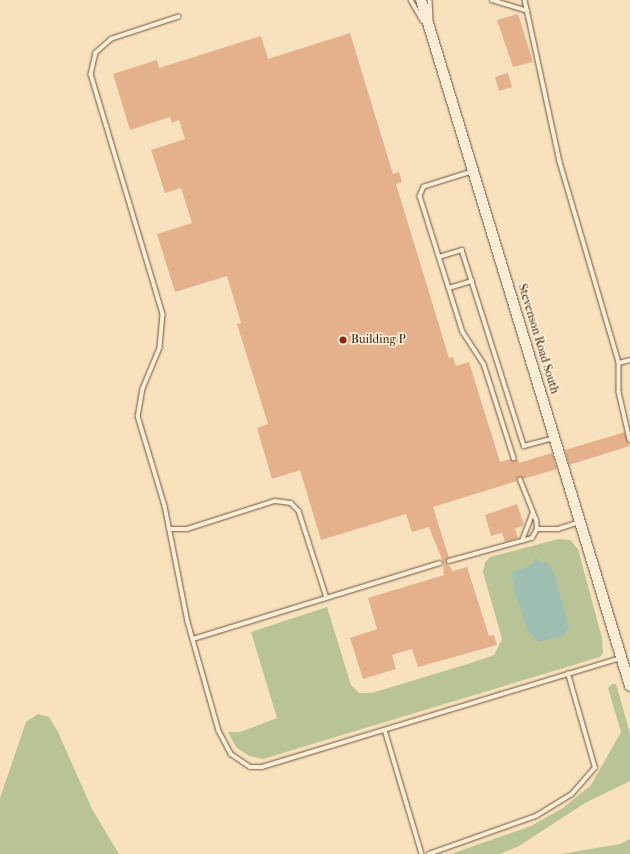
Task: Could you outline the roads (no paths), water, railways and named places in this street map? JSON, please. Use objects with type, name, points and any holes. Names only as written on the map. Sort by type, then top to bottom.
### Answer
[{"type":"main road","name":"Stevenson Road South","points":[[421,0],[630,686]]},
{"type":"lane","points":[[411,0],[432,37]]},
{"type":"lane","points":[[430,0],[432,37]]},
{"type":"lane","points":[[492,0],[504,1],[527,11]]},
{"type":"lane","points":[[524,0],[560,162],[619,364],[619,392],[630,440]]},
{"type":"lane","points":[[179,17],[112,39],[96,53],[91,74],[163,314],[160,348],[143,389],[138,416],[170,530],[193,639],[219,731],[231,754],[250,767],[262,767],[621,658]]},
{"type":"lane","points":[[473,172],[424,187],[420,192],[463,332],[484,364],[514,458]]},
{"type":"lane","points":[[439,257],[462,250],[524,446],[554,438]]},
{"type":"lane","points":[[449,288],[472,281]]},
{"type":"lane","points":[[619,364],[630,360]]},
{"type":"lane","points":[[449,560],[532,538],[537,528],[533,512],[520,480]]},
{"type":"lane","points":[[170,530],[189,528],[275,501],[291,502],[299,511],[327,598]]},
{"type":"lane","points":[[522,541],[533,512]]},
{"type":"lane","points":[[537,528],[558,529],[580,522]]},
{"type":"lane","points":[[193,639],[440,563]]},
{"type":"lane","points":[[429,854],[536,816],[572,794],[595,768],[568,674]]},
{"type":"lane","points":[[385,730],[422,854]]},
{"type":"place","name":"Building P","points":[[343,340]]}]
